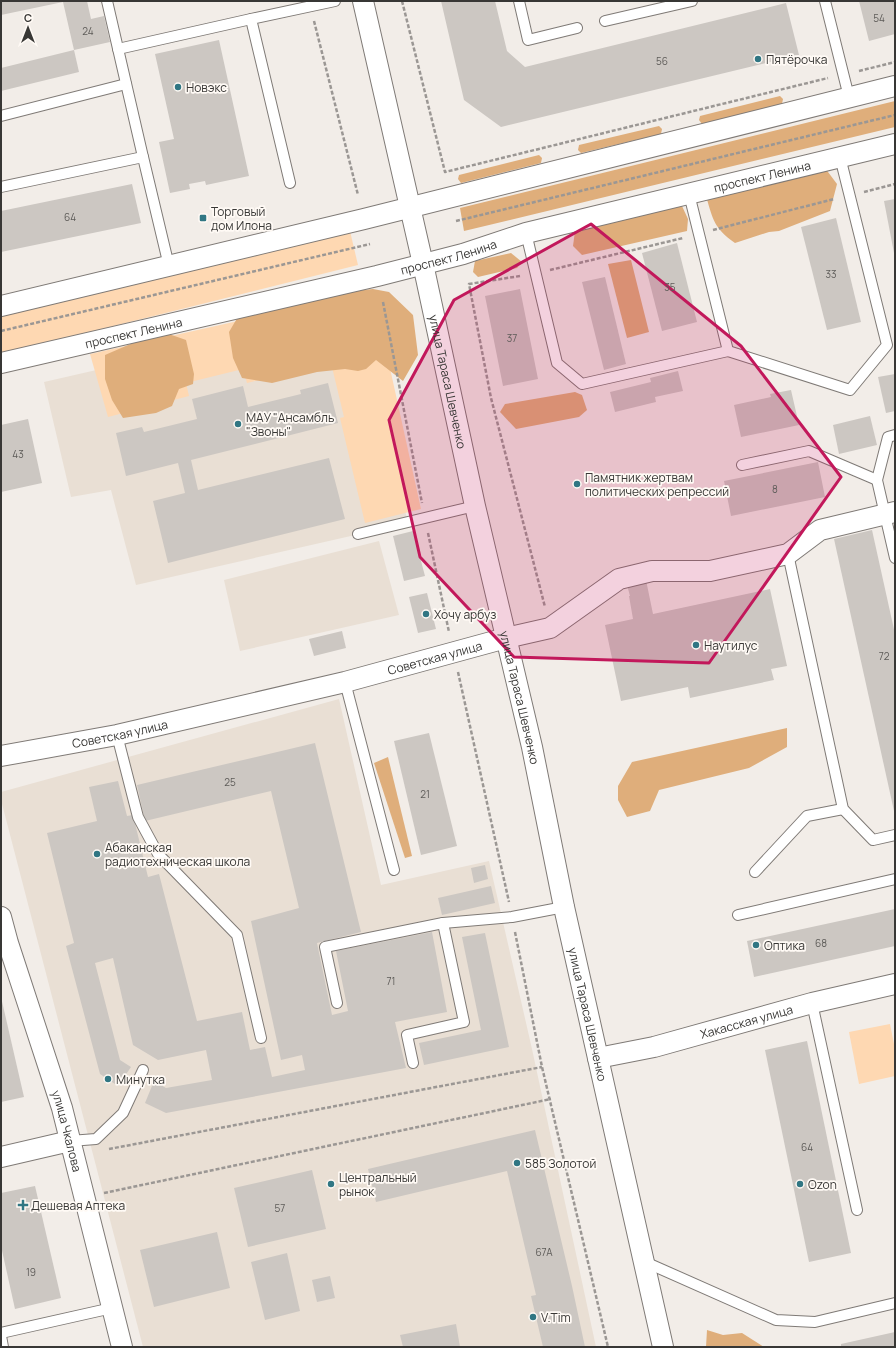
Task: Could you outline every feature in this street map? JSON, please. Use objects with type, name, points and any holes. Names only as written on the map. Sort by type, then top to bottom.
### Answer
[{"type":"street","name":"улица Тараса Шевченко","points":[[363,1],[423,264],[475,506],[532,747],[564,907],[663,1347]]},
{"type":"street","points":[[1,306],[410,208],[895,86]]},
{"type":"street","name":"проспект Ленина","points":[[1,363],[423,264],[463,254],[526,233],[895,144]]},
{"type":"street","name":"Советская улица","points":[[1,756],[118,735],[345,682],[506,638],[550,628],[619,579],[652,571],[710,571],[788,554],[820,530],[890,513]]},
{"type":"street","name":"улица Чкалова","points":[[1,917],[4,944],[62,1108],[122,1347]]},
{"type":"street","name":"Хакасская улица","points":[[598,1058],[654,1047],[812,1003],[895,984]]},
{"type":"street","points":[[1,1157],[70,1141]]},
{"type":"lane","points":[[107,1],[169,266]]},
{"type":"lane","points":[[118,49],[335,1]]},
{"type":"lane","points":[[519,1],[528,40],[577,28]]},
{"type":"lane","points":[[605,22],[692,1]]},
{"type":"lane","points":[[825,1],[849,97]]},
{"type":"lane","points":[[251,19],[290,182]]},
{"type":"lane","points":[[1,116],[126,84]]},
{"type":"lane","points":[[1,187],[143,157]]},
{"type":"lane","points":[[526,233],[557,363],[582,384],[728,351],[850,390],[887,345],[840,157]]},
{"type":"lane","points":[[689,194],[728,351]]},
{"type":"lane","points":[[895,435],[888,437],[877,480],[890,513],[895,558]]},
{"type":"lane","points":[[742,465],[809,451],[877,480]]},
{"type":"lane","points":[[358,534],[475,506]]},
{"type":"lane","points":[[788,554],[843,809],[873,840],[895,835]]},
{"type":"lane","points":[[345,682],[394,870]]},
{"type":"lane","points":[[118,735],[138,817],[158,854],[237,935],[261,1038]]},
{"type":"lane","points":[[755,872],[807,816],[843,809]]},
{"type":"lane","points":[[738,915],[895,879]]},
{"type":"lane","points":[[337,1003],[325,947],[443,922],[512,916],[564,907]]},
{"type":"lane","points":[[413,1063],[407,1035],[464,1022],[443,922]]},
{"type":"lane","points":[[812,1003],[857,1210]]},
{"type":"lane","points":[[70,1141],[96,1139],[122,1113],[143,1070]]},
{"type":"lane","points":[[645,1262],[776,1320],[815,1322],[895,1303]]},
{"type":"lane","points":[[1,1333],[112,1308]]},
{"type":"lane","points":[[1,1336],[3,1347]]},
{"type":"path","points":[[402,1],[445,172],[895,62]]},
{"type":"path","points":[[310,6],[358,195]]},
{"type":"path","points":[[456,221],[895,115]]},
{"type":"path","points":[[1,331],[370,244]]},
{"type":"path","points":[[469,284],[491,398],[550,628]]},
{"type":"path","points":[[383,302],[424,517],[512,916],[542,1067],[608,1347]]},
{"type":"path","points":[[103,1150],[542,1067]]},
{"type":"path","points":[[85,1199],[104,1193],[550,1099]]},
{"type":"highlighted area","points":[[591,224],[741,346],[841,477],[709,663],[514,657],[420,557],[389,420],[454,300]]},
{"type":"shaded area","points":[[780,96],[783,99],[782,104],[702,124],[699,120],[700,116]]},
{"type":"shaded area","points":[[895,101],[895,127],[464,231],[460,208]]},
{"type":"shaded area","points":[[659,126],[662,129],[661,134],[581,153],[578,150],[579,145]]},
{"type":"shaded area","points":[[539,155],[542,158],[541,163],[461,183],[458,179],[459,175]]},
{"type":"shaded area","points":[[825,168],[837,184],[830,211],[779,231],[769,232],[735,243],[718,228],[715,223],[706,196]]},
{"type":"shaded area","points":[[682,206],[688,219],[687,231],[582,255],[573,246],[575,231]]},
{"type":"shaded area","points":[[350,231],[358,265],[1,354],[1,314]]},
{"type":"shaded area","points":[[511,253],[522,262],[517,268],[478,277],[473,272],[475,261]]},
{"type":"shaded area","points":[[631,260],[649,332],[627,338],[608,264]]},
{"type":"shaded area","points":[[373,289],[389,292],[413,315],[418,355],[403,381],[376,360],[366,369],[358,371],[345,369],[317,372],[272,383],[242,378],[233,358],[229,332],[239,315],[354,291]]},
{"type":"shaded area","points":[[373,291],[421,509],[365,523],[340,418],[344,417],[331,363],[247,383],[243,369],[186,383],[189,396],[108,417],[90,354]]},
{"type":"shaded area","points":[[358,310],[408,523],[136,585],[111,490],[71,497],[44,382]]},
{"type":"shaded area","points":[[166,333],[186,340],[194,374],[193,384],[179,389],[172,406],[156,413],[123,418],[112,400],[105,379],[105,355],[142,339]]},
{"type":"shaded area","points":[[575,392],[582,395],[587,410],[579,417],[516,429],[500,412],[505,404]]},
{"type":"shaded area","points":[[379,541],[399,615],[240,651],[224,580]]},
{"type":"shaded area","points":[[339,699],[381,885],[489,861],[532,1049],[596,1347],[143,1347],[1,800],[1,792]]},
{"type":"shaded area","points":[[787,728],[787,747],[749,768],[659,790],[650,811],[627,817],[618,800],[618,786],[632,762]]},
{"type":"shaded area","points":[[388,757],[412,856],[405,858],[374,763]]},
{"type":"shaded area","points":[[890,1024],[895,1049],[895,1076],[859,1084],[849,1032]]},
{"type":"shaded area","points":[[707,1330],[723,1335],[742,1333],[764,1347],[706,1347]]},
{"type":"building","points":[[1,1],[87,1],[91,19],[104,16],[110,42],[74,50],[63,2],[1,15]]},
{"type":"building","points":[[441,1],[495,1],[507,51],[525,67],[786,3],[799,55],[501,127],[464,100]]},
{"type":"building","points":[[859,1],[895,1],[895,34],[869,41]]},
{"type":"building","points":[[219,40],[249,176],[206,185],[205,181],[189,184],[190,189],[170,193],[159,142],[174,139],[155,54]]},
{"type":"building","points":[[74,50],[79,72],[1,91],[1,68]]},
{"type":"building","points":[[132,184],[141,223],[1,252],[1,211]]},
{"type":"building","points":[[895,199],[895,253],[894,253],[884,201]]},
{"type":"building","points":[[836,218],[861,322],[827,330],[801,227]]},
{"type":"building","points":[[677,243],[697,322],[662,331],[642,253]]},
{"type":"building","points":[[605,277],[626,364],[604,370],[582,282]]},
{"type":"building","points":[[520,289],[538,379],[503,386],[485,296]]},
{"type":"building","points":[[678,371],[683,391],[655,397],[656,402],[615,412],[610,392],[651,382],[650,378]]},
{"type":"building","points":[[895,374],[895,411],[886,413],[878,377]]},
{"type":"building","points":[[328,383],[338,423],[191,460],[198,490],[329,458],[345,519],[168,563],[153,501],[185,493],[178,463],[126,476],[116,433],[142,427],[144,432],[197,419],[192,399],[243,386],[248,407],[301,394],[300,390]]},
{"type":"building","points":[[791,390],[799,425],[741,437],[734,405],[771,397],[770,394]]},
{"type":"building","points":[[870,416],[877,445],[839,454],[833,425]]},
{"type":"building","points":[[28,419],[42,483],[1,492],[1,425]]},
{"type":"building","points":[[818,462],[825,497],[731,516],[724,481]]},
{"type":"building","points":[[872,530],[895,634],[894,811],[834,539]]},
{"type":"building","points":[[413,531],[425,576],[404,581],[393,536]]},
{"type":"building","name":"Наутилус","points":[[646,580],[653,614],[770,589],[787,666],[771,669],[774,680],[690,698],[688,687],[621,701],[605,625],[633,619],[627,585]]},
{"type":"building","points":[[427,593],[436,629],[418,633],[409,597]]},
{"type":"building","points":[[342,631],[346,648],[314,656],[309,639]]},
{"type":"building","points":[[429,733],[457,846],[421,855],[394,741]]},
{"type":"building","points":[[315,743],[361,932],[317,943],[332,1015],[348,1011],[336,951],[432,932],[447,1012],[395,1022],[406,1068],[166,1113],[145,1103],[154,1081],[166,1088],[212,1080],[206,1050],[158,1060],[133,1045],[113,958],[95,963],[120,1060],[131,1067],[118,1086],[100,1074],[66,946],[74,943],[47,833],[97,821],[89,787],[118,781],[127,816],[133,815],[148,877],[159,874],[197,1021],[242,1012],[250,1050],[265,1047],[272,1077],[305,1070],[302,1055],[281,1060],[251,921],[299,908],[271,791],[145,821],[137,785]]},
{"type":"building","points":[[485,865],[488,879],[474,883],[471,868]]},
{"type":"building","points":[[491,886],[495,903],[442,915],[438,898]]},
{"type":"building","points":[[895,909],[895,946],[754,977],[747,941]]},
{"type":"building","points":[[485,933],[509,1047],[424,1065],[419,1043],[481,1030],[462,937]]},
{"type":"building","points":[[1,997],[24,1097],[1,1102]]},
{"type":"building","points":[[807,1041],[851,1253],[809,1262],[765,1050]]},
{"type":"building","points":[[535,1130],[585,1347],[543,1347],[531,1296],[536,1295],[507,1171],[376,1202],[368,1169]]},
{"type":"building","points":[[312,1170],[326,1229],[248,1247],[234,1188]]},
{"type":"building","points":[[35,1186],[61,1298],[15,1309],[1,1246],[1,1193]]},
{"type":"building","points":[[217,1232],[230,1288],[154,1307],[140,1250]]},
{"type":"building","points":[[287,1253],[300,1311],[265,1320],[251,1262]]},
{"type":"building","points":[[330,1276],[335,1298],[317,1302],[312,1280]]},
{"type":"building","points":[[456,1324],[460,1347],[403,1347],[400,1335]]},
{"type":"building","points":[[895,1332],[895,1347],[841,1347],[841,1344]]},
{"type":"place","name":"Пятёрочка","points":[[758,59]]},
{"type":"place","name":"Новэкс","points":[[178,87]]},
{"type":"place","name":"Торговый дом Илона","points":[[203,218]]},
{"type":"place","name":"МАУ \"Ансамбль \"Звоны\"","points":[[238,424]]},
{"type":"place","name":"Памятник жертвам политических репрессий","points":[[577,484]]},
{"type":"place","name":"Хочу арбуз","points":[[426,614]]},
{"type":"place","name":"Наутилус","points":[[696,645]]},
{"type":"place","name":"Абаканская радиотехническая школа","points":[[97,854]]},
{"type":"place","name":"Оптика","points":[[756,945]]},
{"type":"place","name":"Минутка","points":[[108,1079]]},
{"type":"place","name":"585 Золотой","points":[[517,1163]]},
{"type":"place","name":"Центральный рынок","points":[[331,1184]]},
{"type":"place","name":"Ozon","points":[[800,1184]]},
{"type":"place","name":"Дешевая Аптека","points":[[23,1205]]},
{"type":"place","name":"V.Tim","points":[[533,1317]]}]
